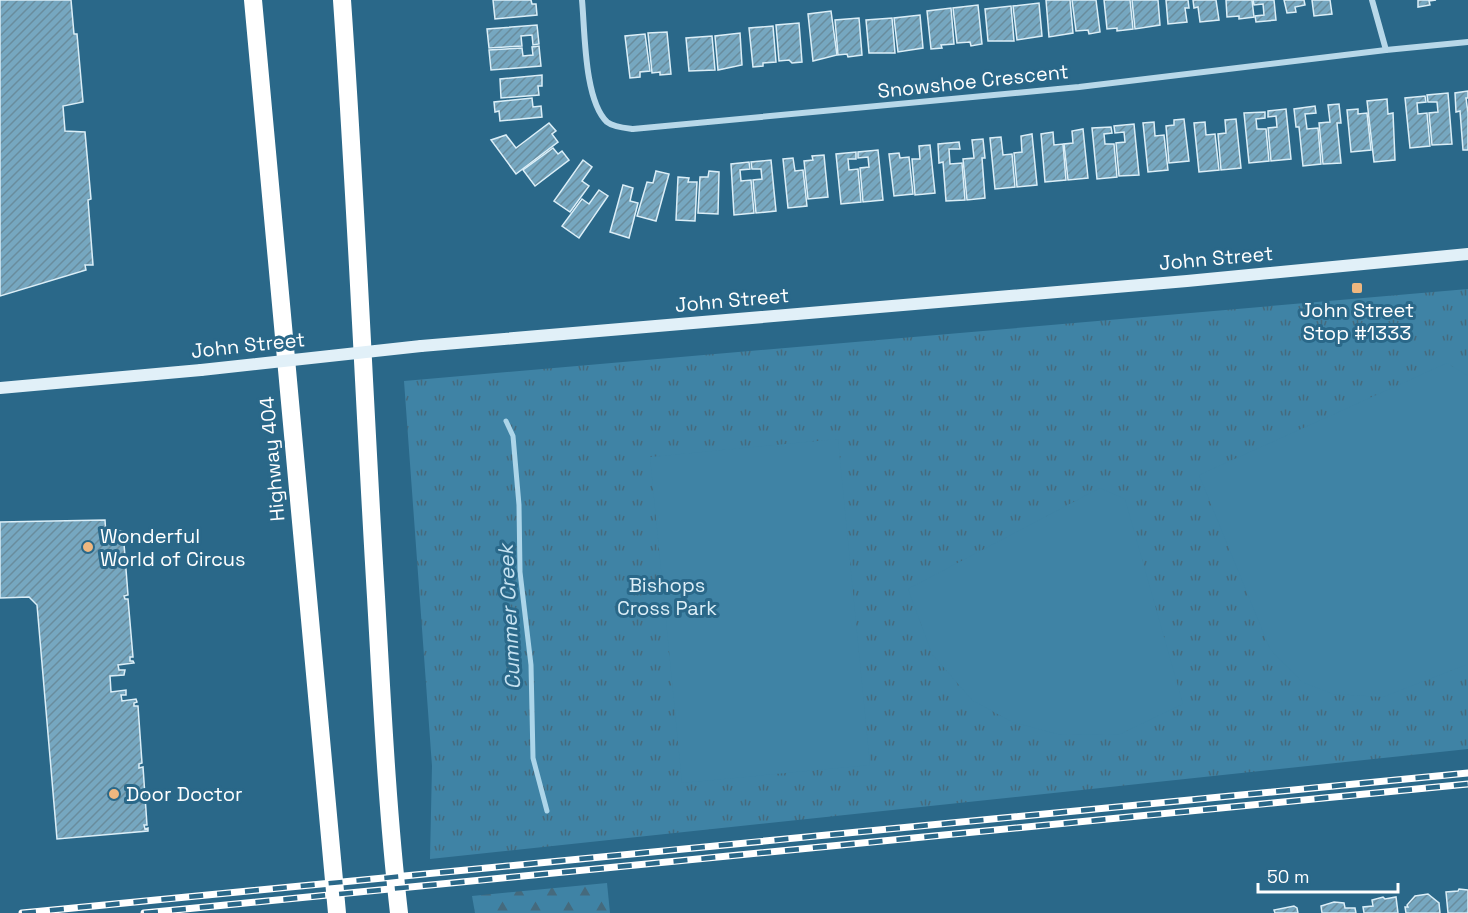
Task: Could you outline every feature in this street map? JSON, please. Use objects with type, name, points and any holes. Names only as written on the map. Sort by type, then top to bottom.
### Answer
[{"type":"highway","name":"Highway 404","points":[[253,0],[337,913]]},
{"type":"highway","points":[[342,0],[355,191],[388,819],[399,913]]},
{"type":"main road","name":"John Street","points":[[0,388],[201,370],[421,346],[1187,281],[1468,254]]},
{"type":"street","name":"Snowshoe Crescent","points":[[582,0],[590,91],[600,113],[609,124],[633,129],[1079,87],[1468,42]]},
{"type":"street","points":[[1372,0],[1386,50]]},
{"type":"green space","name":"Bishops Cross Park","points":[[1468,289],[1468,749],[430,859],[432,766],[404,381]]},
{"type":"green space","points":[[1447,363],[1468,376],[1468,664],[1383,697],[1333,694],[1302,682],[1270,649],[1199,475]]},
{"type":"green space","points":[[838,439],[870,765],[682,783],[650,457]]},
{"type":"green space","points":[[1100,488],[1125,499],[1183,704],[1118,735],[1057,734],[1012,722],[972,700],[932,654],[908,589]]},
{"type":"green space","points":[[607,883],[610,913],[475,913],[472,896]]},
{"type":"building","points":[[0,0],[71,0],[74,34],[77,34],[83,102],[63,106],[65,131],[85,132],[91,199],[88,200],[93,265],[85,265],[86,270],[0,296]]},
{"type":"building","points":[[493,0],[531,0],[532,4],[536,4],[537,15],[495,19]]},
{"type":"building","points":[[1046,0],[1070,0],[1073,33],[1049,37]]},
{"type":"building","points":[[1072,0],[1096,0],[1100,32],[1089,34],[1088,30],[1076,31]]},
{"type":"building","points":[[1104,0],[1130,0],[1133,29],[1117,31],[1117,28],[1107,29]]},
{"type":"building","points":[[1132,0],[1158,0],[1160,25],[1135,29]]},
{"type":"building","points":[[1166,0],[1188,0],[1189,8],[1185,8],[1187,22],[1168,24]]},
{"type":"building","points":[[1193,0],[1216,0],[1219,20],[1200,22],[1198,7],[1194,8]]},
{"type":"building","points":[[1226,0],[1252,0],[1254,17],[1239,19],[1239,16],[1227,17]]},
{"type":"building","points":[[1253,0],[1274,0],[1276,20],[1256,22],[1255,16],[1264,15],[1263,4],[1254,5]]},
{"type":"building","points":[[1284,0],[1304,0],[1305,5],[1295,7],[1296,12],[1287,13]]},
{"type":"building","points":[[1312,0],[1330,0],[1332,14],[1314,16]]},
{"type":"building","points":[[1418,0],[1436,0],[1429,1],[1430,5],[1418,7]]},
{"type":"building","points":[[1039,3],[1042,36],[1017,40],[1013,6]]},
{"type":"building","points":[[978,5],[982,44],[971,46],[970,42],[957,43],[953,8]]},
{"type":"building","points":[[1011,6],[1014,41],[988,41],[985,9]]},
{"type":"building","points":[[951,8],[954,44],[931,49],[927,11]]},
{"type":"building","points":[[831,11],[837,55],[813,61],[808,14]]},
{"type":"building","points":[[920,15],[923,48],[898,52],[894,18]]},
{"type":"building","points":[[859,18],[862,55],[848,57],[847,54],[838,55],[835,20]]},
{"type":"building","points":[[892,18],[895,53],[869,53],[866,20]]},
{"type":"building","points":[[799,23],[802,62],[779,61],[776,25]]},
{"type":"building","points":[[537,25],[539,44],[533,45],[532,35],[521,36],[522,46],[489,48],[487,29]]},
{"type":"building","points":[[773,26],[776,62],[753,67],[749,28]]},
{"type":"building","points":[[667,32],[671,74],[652,73],[648,33]]},
{"type":"building","points":[[740,33],[742,65],[718,70],[715,36]]},
{"type":"building","points":[[645,34],[650,71],[640,72],[640,77],[630,78],[625,36]]},
{"type":"building","points":[[712,36],[715,70],[689,71],[686,38]]},
{"type":"building","points":[[539,46],[541,66],[491,70],[489,50],[522,48],[523,56],[533,55],[532,47]]},
{"type":"building","points":[[542,75],[542,86],[538,86],[539,95],[501,98],[500,79]]},
{"type":"building","points":[[1468,91],[1468,98],[1466,98],[1468,150],[1463,150],[1460,111],[1456,112],[1455,93]]},
{"type":"building","points":[[1448,93],[1452,144],[1432,145],[1429,113],[1438,112],[1437,102],[1428,102],[1427,95]]},
{"type":"building","points":[[1425,96],[1426,102],[1417,103],[1418,114],[1427,113],[1430,146],[1410,148],[1405,98]]},
{"type":"building","points":[[532,98],[533,107],[541,106],[542,117],[500,121],[499,111],[495,112],[494,102]]},
{"type":"building","points":[[1387,99],[1388,114],[1393,113],[1395,160],[1374,162],[1367,101]]},
{"type":"building","points":[[1339,104],[1341,123],[1337,123],[1341,163],[1323,164],[1319,123],[1330,122],[1328,105]]},
{"type":"building","points":[[1315,106],[1316,113],[1305,114],[1307,129],[1318,128],[1321,164],[1303,166],[1299,127],[1296,127],[1294,109]]},
{"type":"building","points":[[1286,109],[1291,159],[1271,161],[1268,128],[1277,127],[1276,116],[1268,117],[1268,111]]},
{"type":"building","points":[[1358,109],[1358,114],[1367,113],[1371,150],[1351,152],[1347,110]]},
{"type":"building","points":[[1265,112],[1265,118],[1256,119],[1257,129],[1266,129],[1269,161],[1249,163],[1244,113]]},
{"type":"building","points":[[1184,119],[1189,161],[1169,163],[1166,126],[1174,125],[1174,120]]},
{"type":"building","points":[[1236,119],[1241,168],[1221,170],[1218,134],[1226,133],[1225,120]]},
{"type":"building","points":[[1154,122],[1155,136],[1164,135],[1168,170],[1148,172],[1143,123]]},
{"type":"building","points":[[1205,122],[1206,135],[1215,134],[1219,170],[1199,172],[1194,123]]},
{"type":"building","points":[[549,123],[556,131],[552,134],[558,142],[516,174],[491,140],[506,135],[516,148]]},
{"type":"building","points":[[1134,124],[1139,175],[1119,176],[1116,143],[1125,142],[1124,132],[1115,133],[1114,126]]},
{"type":"building","points":[[1111,127],[1112,133],[1104,134],[1105,144],[1114,144],[1117,177],[1097,179],[1092,128]]},
{"type":"building","points":[[1083,129],[1088,178],[1068,180],[1064,144],[1073,143],[1072,131]]},
{"type":"building","points":[[1053,132],[1054,145],[1063,144],[1066,180],[1045,182],[1041,134]]},
{"type":"building","points":[[1032,134],[1037,185],[1017,187],[1014,153],[1022,152],[1021,136]]},
{"type":"building","points":[[1001,137],[1003,155],[1012,154],[1015,187],[995,189],[990,138]]},
{"type":"building","points":[[983,139],[985,198],[967,200],[963,159],[974,158],[972,140]]},
{"type":"building","points":[[959,142],[960,149],[949,149],[950,164],[962,163],[965,200],[946,201],[943,162],[939,163],[938,144]]},
{"type":"building","points":[[930,145],[935,193],[915,195],[912,159],[920,159],[919,146]]},
{"type":"building","points":[[553,148],[558,154],[562,151],[569,160],[535,186],[523,170]]},
{"type":"building","points":[[878,150],[883,200],[863,202],[860,168],[869,167],[868,157],[858,158],[858,152]]},
{"type":"building","points":[[856,152],[856,159],[848,159],[849,170],[858,169],[861,202],[841,204],[836,154]]},
{"type":"building","points":[[899,153],[900,158],[909,157],[913,194],[894,196],[889,154]]},
{"type":"building","points":[[824,155],[828,197],[808,199],[804,161],[813,160],[812,156]]},
{"type":"building","points":[[793,158],[795,171],[803,170],[807,206],[788,208],[783,159]]},
{"type":"building","points":[[583,160],[592,167],[582,181],[589,186],[570,212],[554,201]]},
{"type":"building","points":[[771,160],[776,211],[756,213],[753,180],[762,179],[761,169],[752,169],[751,162]]},
{"type":"building","points":[[749,162],[750,169],[740,170],[741,181],[751,180],[754,213],[734,215],[731,164]]},
{"type":"building","points":[[656,171],[669,174],[656,221],[637,216],[647,182],[653,183]]},
{"type":"building","points":[[709,171],[719,172],[718,214],[698,213],[700,177],[708,177]]},
{"type":"building","points":[[678,177],[689,178],[688,182],[697,182],[695,221],[676,220]]},
{"type":"building","points":[[623,185],[633,188],[630,201],[638,203],[629,238],[610,232]]},
{"type":"building","points":[[599,190],[608,196],[579,238],[562,226],[582,199],[589,204]]},
{"type":"building","points":[[105,520],[106,536],[111,536],[111,531],[123,531],[128,595],[124,596],[128,599],[133,657],[130,657],[130,661],[134,663],[118,665],[119,670],[125,670],[124,675],[110,676],[111,692],[126,690],[126,695],[121,695],[122,701],[136,699],[137,702],[134,706],[138,706],[142,763],[139,764],[139,768],[143,767],[147,825],[144,825],[148,831],[57,839],[37,605],[29,597],[0,598],[0,522]]},
{"type":"building","points":[[1459,889],[1468,890],[1468,913],[1448,913],[1446,892]]},
{"type":"building","points":[[1428,894],[1439,903],[1440,913],[1406,913],[1405,907],[1408,907],[1407,905],[1415,896]]},
{"type":"building","points":[[1383,897],[1385,899],[1396,897],[1398,913],[1364,913],[1363,907],[1373,906],[1372,900]]},
{"type":"building","points":[[1334,902],[1344,903],[1345,908],[1355,908],[1356,913],[1322,913],[1321,906]]},
{"type":"building","points":[[1294,906],[1298,913],[1275,913],[1274,910]]},
{"type":"waterway","name":"Cummer Creek","points":[[506,421],[513,436],[519,505],[520,572],[531,665],[533,758],[547,811]]},
{"type":"railway","points":[[22,913],[1468,773]]},
{"type":"railway","points":[[144,913],[1468,784]]},
{"type":"place","name":"John Street Stop #1333","points":[[1357,288]]},
{"type":"place","name":"Wonderful World of Circus","points":[[88,547]]},
{"type":"place","name":"Door Doctor","points":[[114,794]]}]
